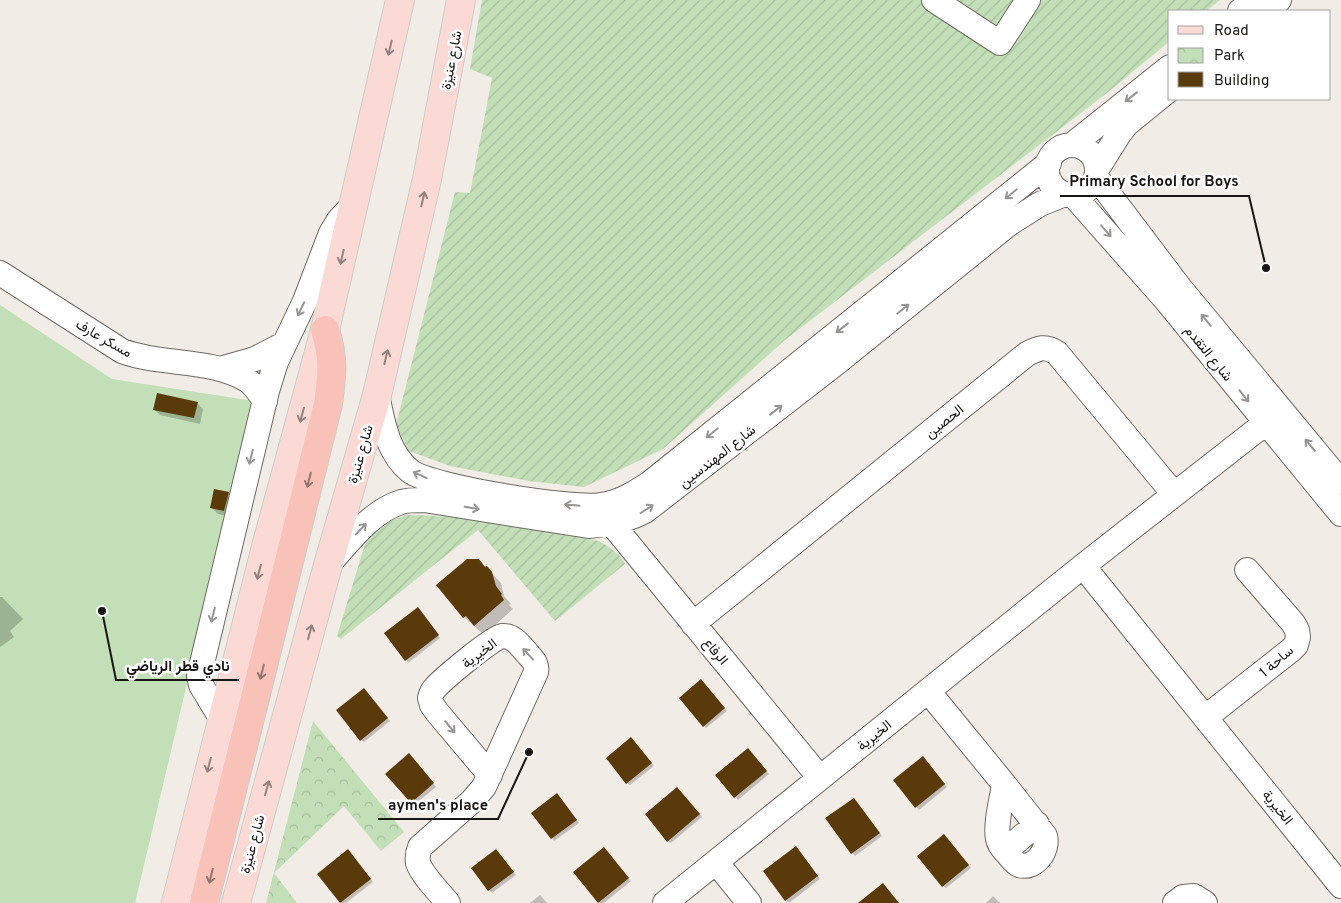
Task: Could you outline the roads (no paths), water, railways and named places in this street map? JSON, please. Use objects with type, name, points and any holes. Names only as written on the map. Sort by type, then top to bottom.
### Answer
[{"type":"highway","points":[[204,903],[328,404],[333,372],[331,349],[325,330]]},
{"type":"main road","points":[[176,903],[221,718],[325,330],[400,0]]},
{"type":"main road","name":"شارع عنيزة","points":[[236,903],[328,565],[377,395],[427,179],[461,0]]},
{"type":"street","points":[[934,0],[1000,43],[1028,0]]},
{"type":"street","points":[[1241,10],[1254,0]]},
{"type":"street","points":[[1266,10],[1279,0]]},
{"type":"street","points":[[1168,69],[1072,145],[1057,151],[1049,163],[1048,171],[1053,186],[1069,195],[1088,190],[1118,134],[1127,124],[1168,90]]},
{"type":"street","points":[[1072,145],[1080,146],[1087,150],[1096,162],[1097,173]]},
{"type":"street","name":"شارع المهندسين","points":[[377,395],[390,445],[398,459],[411,472],[425,478],[467,489],[561,504],[601,506],[618,501],[650,483],[1049,163]]},
{"type":"street","name":"شارع التقدم","points":[[1097,173],[1341,514]]},
{"type":"street","name":"شارع المهندسين","points":[[328,565],[369,521],[385,508],[403,501],[424,500],[589,526],[612,524],[646,511],[835,364],[1010,223],[1040,204],[1069,195]]},
{"type":"street","name":"شارع التقدم","points":[[1069,195],[1273,417],[1341,482]]},
{"type":"street","points":[[221,718],[201,684],[199,676],[265,401],[276,362],[305,301],[331,233],[339,220],[354,204]]},
{"type":"street","name":"مسكر عارف","points":[[0,273],[122,351],[138,357],[220,369],[247,380],[265,401]]},
{"type":"street","name":"مسكر عارف","points":[[220,369],[255,359],[284,344]]},
{"type":"street","name":"الحصين","points":[[693,624],[1036,349],[1051,348],[1057,353],[1174,494]]},
{"type":"street","name":"الخيرية","points":[[665,903],[1083,566],[1273,417]]},
{"type":"street","name":"الرفاع","points":[[612,524],[820,778]]},
{"type":"street","name":"الخيرية","points":[[1083,566],[1341,886]]},
{"type":"street","name":"ساحة 1","points":[[1206,717],[1284,658],[1296,644],[1298,637],[1293,623],[1247,570]]},
{"type":"street","name":"الخيرية","points":[[448,903],[418,863],[418,854],[420,846],[479,794],[490,775],[537,668],[534,661],[515,640],[504,636],[492,641],[436,687],[430,698],[432,705],[490,775]]},
{"type":"street","points":[[928,691],[1037,824],[1005,851],[999,843],[997,833],[1004,784]]},
{"type":"street","points":[[716,862],[750,903]]},
{"type":"street","points":[[1175,903],[1183,897],[1194,896],[1205,903]]},
{"type":"place","name":"Primary School for Boys","points":[[1266,268]]},
{"type":"place","name":"نادي قطر الرياضي","points":[[102,611]]},
{"type":"place","name":"aymen's place","points":[[529,752]]}]
